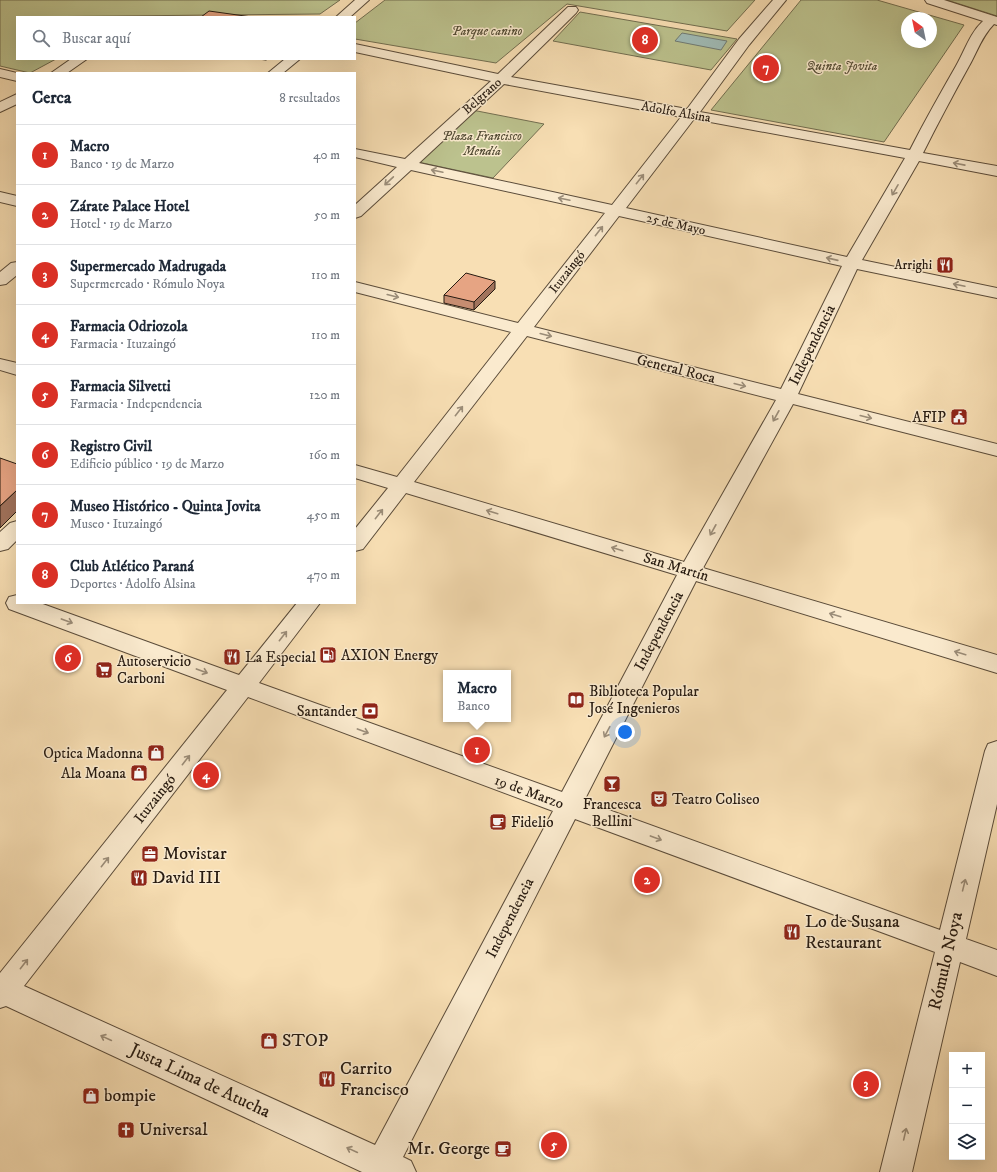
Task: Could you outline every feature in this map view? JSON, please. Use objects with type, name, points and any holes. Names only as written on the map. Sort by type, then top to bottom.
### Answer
[{"type":"street","points":[[343,16],[363,0]]},
{"type":"street","name":"Ituzaingó","points":[[356,543],[691,114],[744,42],[780,0]]},
{"type":"street","points":[[931,0],[995,20]]},
{"type":"street","name":"Belgrano","points":[[356,212],[501,79],[572,10]]},
{"type":"street","name":"Independencia","points":[[387,1169],[568,806],[690,572],[787,397],[852,263],[914,156],[946,92],[963,65],[981,30],[995,20]]},
{"type":"street","name":"Adolfo Alsina","points":[[356,48],[501,79],[997,171]]},
{"type":"street","points":[[60,72],[78,60]]},
{"type":"street","points":[[276,72],[292,60]]},
{"type":"street","points":[[0,73],[16,77]]},
{"type":"street","points":[[0,108],[16,99]]},
{"type":"street","name":"25 de Mayo","points":[[356,153],[997,294]]},
{"type":"street","points":[[0,197],[16,201]]},
{"type":"street","points":[[0,280],[16,268]]},
{"type":"street","name":"General Roca","points":[[356,287],[997,450]]},
{"type":"street","points":[[0,364],[16,369]]},
{"type":"street","name":"San Martín","points":[[356,471],[997,664]]},
{"type":"street","points":[[0,544],[16,529]]},
{"type":"street","name":"19 de Marzo","points":[[0,597],[16,603]]},
{"type":"street","name":"19 de Marzo","points":[[20,604],[997,962]]},
{"type":"street","name":"Ituzaingó","points":[[1,992],[308,604]]},
{"type":"street","name":"Rómulo Noya","points":[[896,1172],[949,945],[997,751]]},
{"type":"street","name":"Justa Lima de Atucha","points":[[1,992],[387,1169]]},
{"type":"green space","points":[[0,0],[340,0],[320,14],[16,16],[16,60],[54,60],[32,72],[0,66]]},
{"type":"green space","name":"Parque canino","points":[[385,0],[755,0],[727,31],[567,4],[496,63],[356,39],[356,22]]},
{"type":"green space","name":"Quinta Jovita","points":[[801,0],[877,0],[919,12],[901,12],[901,48],[937,48],[937,17],[964,25],[884,142],[711,110]]},
{"type":"green space","points":[[947,0],[997,0],[997,16]]},
{"type":"green space","points":[[580,12],[737,39],[711,70],[553,41]]},
{"type":"green space","name":"Plaza Francisco Mendía","points":[[472,110],[544,124],[493,178],[418,162]]},
{"type":"water","points":[[682,33],[727,41],[721,50],[675,41]]},
{"type":"building","points":[[209,11],[245,16],[202,16]]},
{"type":"building","points":[[466,273],[495,281],[474,302],[444,295]]},
{"type":"building","points":[[0,458],[16,464],[16,491],[0,506]]},
{"type":"place","name":"Club Atlético Paraná","points":[[645,40]]},
{"type":"place","name":"Museo Histórico - Quinta Jovita","points":[[766,68]]},
{"type":"place","name":"Arrighi","points":[[945,265]]},
{"type":"place","name":"AFIP","points":[[959,417]]},
{"type":"place","name":"AXION Energy","points":[[328,655]]},
{"type":"place","name":"La Especial","points":[[232,657]]},
{"type":"place","name":"Registro Civil","points":[[68,658]]},
{"type":"place","name":"Autoservicio Carboni","points":[[104,670]]},
{"type":"place","name":"Biblioteca Popular José Ingenieros","points":[[576,700]]},
{"type":"place","name":"Santander","points":[[370,711]]},
{"type":"place","name":"Macro","points":[[477,750]]},
{"type":"place","name":"Optica Madonna","points":[[156,753]]},
{"type":"place","name":"Ala Moana","points":[[139,773]]},
{"type":"place","name":"Farmacia Odriozola","points":[[206,775]]},
{"type":"place","name":"Francesca Bellini","points":[[612,784]]},
{"type":"place","name":"Teatro Coliseo","points":[[659,799]]},
{"type":"place","name":"Fidelio","points":[[498,822]]},
{"type":"place","name":"Movistar","points":[[150,854]]},
{"type":"place","name":"David III","points":[[139,878]]},
{"type":"place","name":"Zárate Palace Hotel","points":[[647,880]]},
{"type":"place","name":"Lo de Susana Restaurant","points":[[792,932]]},
{"type":"place","name":"STOP","points":[[269,1041]]},
{"type":"place","name":"Carrito Francisco","points":[[327,1079]]},
{"type":"place","name":"Supermercado Madrugada","points":[[866,1084]]},
{"type":"place","name":"bompie","points":[[91,1096]]},
{"type":"place","name":"Universal","points":[[126,1130]]},
{"type":"place","name":"Farmacia Silvetti","points":[[554,1145]]},
{"type":"place","name":"Mr. George","points":[[503,1149]]}]
